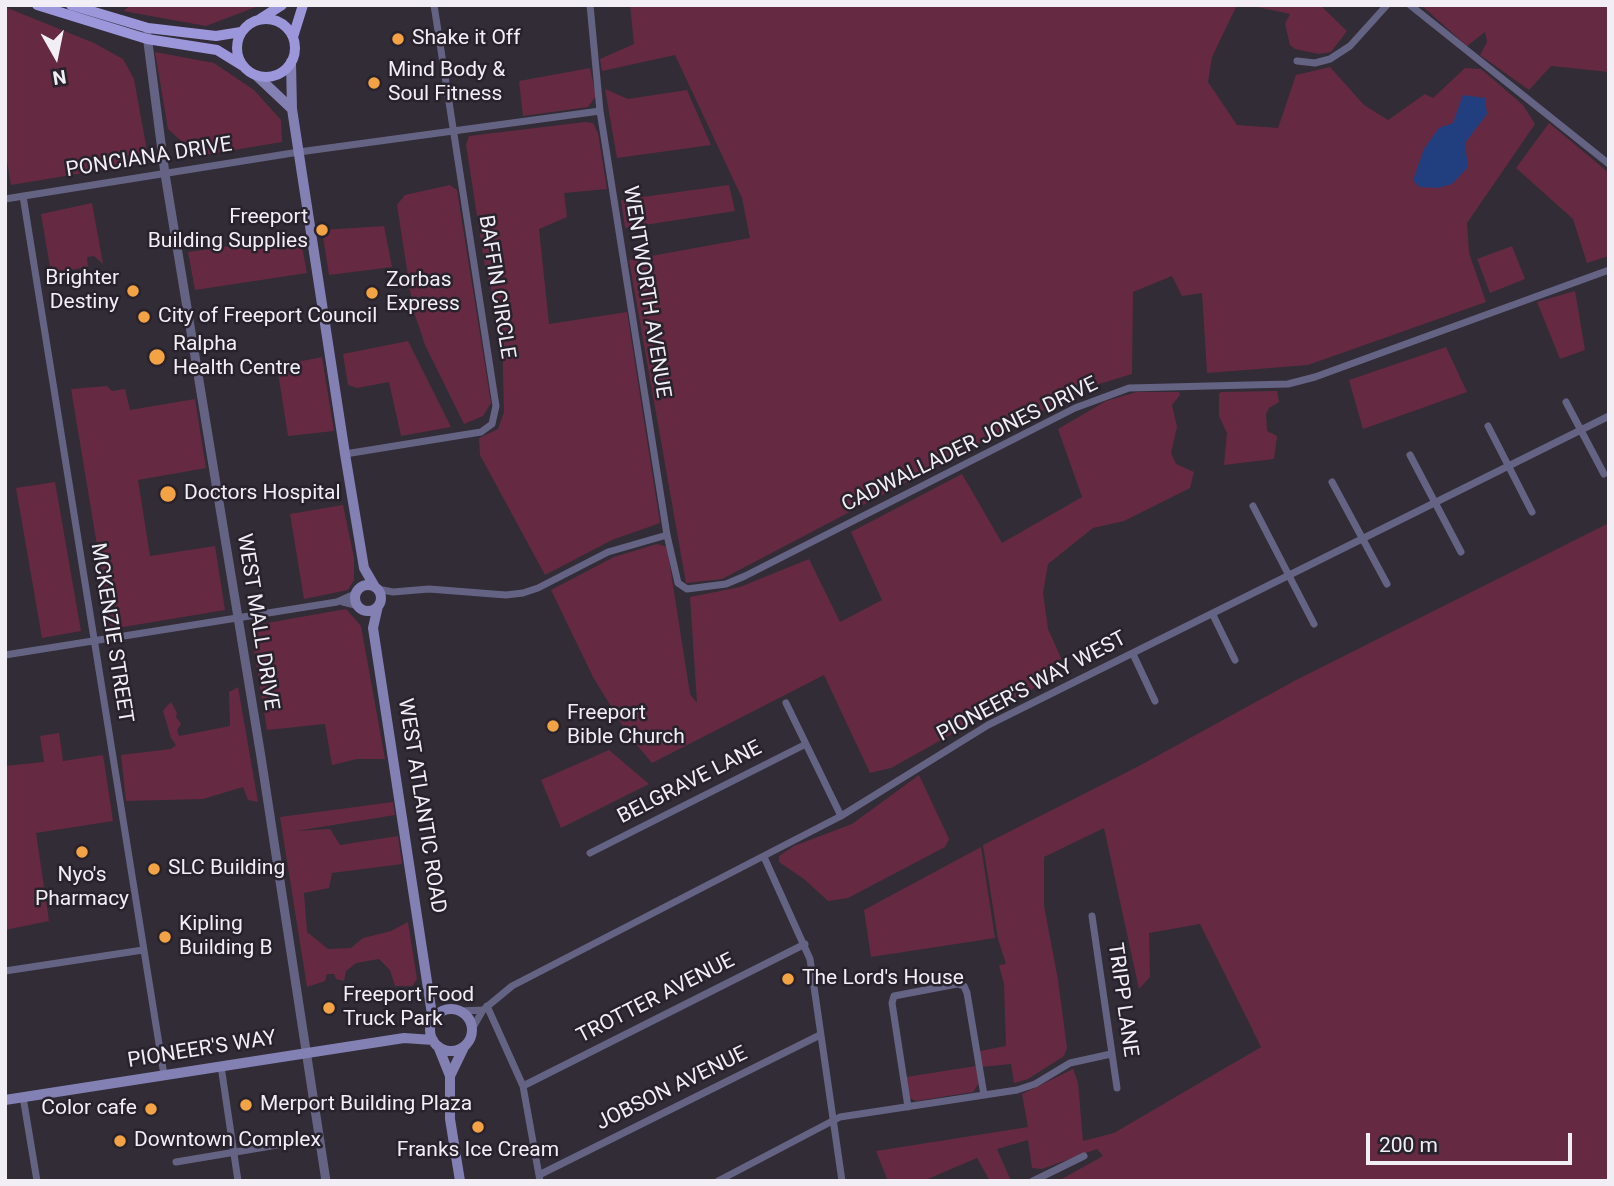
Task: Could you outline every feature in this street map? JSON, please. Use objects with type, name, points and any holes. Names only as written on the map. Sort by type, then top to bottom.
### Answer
[{"type":"main road","points":[[71,5],[148,34],[216,36],[241,32],[282,5]]},
{"type":"main road","points":[[257,76],[280,73],[291,62],[295,50],[293,37],[303,5]]},
{"type":"main road","points":[[42,6],[217,50],[257,76],[292,110]]},
{"type":"main road","points":[[260,19],[280,22],[293,37]]},
{"type":"main road","points":[[241,32],[236,49],[243,66]]},
{"type":"main road","name":"WEST ATLANTIC ROAD","points":[[291,62],[292,110],[345,454],[364,568],[376,588],[379,604],[373,628]]},
{"type":"main road","name":"WEST ATLANTIC ROAD","points":[[364,568],[357,591],[360,607],[373,628],[430,989],[432,1023]]},
{"type":"main road","points":[[357,591],[366,585],[376,588]]},
{"type":"main road","points":[[360,607],[368,610],[379,604]]},
{"type":"main road","points":[[430,989],[444,1005],[471,1021],[472,1029],[450,1076]]},
{"type":"main road","points":[[456,1010],[438,1014],[432,1023],[436,1043],[450,1076],[450,1119],[460,1181]]},
{"type":"main road","name":"PIONEER'S WAY","points":[[404,1038],[432,1023]]},
{"type":"main road","name":"PIONEER'S WAY","points":[[5,1100],[404,1038],[436,1043]]},
{"type":"main road","points":[[436,1043],[451,1051],[464,1047]]},
{"type":"street","name":"BAFFIN CIRCLE","points":[[345,454],[481,432],[492,424],[496,407],[434,5]]},
{"type":"street","name":"WENTWORTH AVENUE","points":[[590,5],[600,111],[667,534],[678,583]]},
{"type":"street","points":[[1297,61],[1315,64],[1330,59],[1350,46],[1387,5]]},
{"type":"street","points":[[1410,5],[1609,164]]},
{"type":"street","name":"WEST MALL DRIVE","points":[[148,34],[165,174],[308,1052],[326,1181]]},
{"type":"street","name":"PONCIANA DRIVE","points":[[5,199],[299,152],[600,111]]},
{"type":"street","name":"MCKENZIE STREET","points":[[23,196],[164,1075]]},
{"type":"street","name":"CADWALLADER JONES DRIVE","points":[[678,583],[687,589],[701,589],[745,576],[1075,408],[1129,388],[1192,385],[1254,387],[1301,380],[1609,270]]},
{"type":"street","points":[[1566,402],[1604,474]]},
{"type":"street","name":"PIONEER'S WAY WEST","points":[[472,1029],[485,1008],[512,986],[841,816],[988,725],[1435,505],[1609,416]]},
{"type":"street","points":[[1488,426],[1532,512]]},
{"type":"street","points":[[1410,455],[1461,552]]},
{"type":"street","points":[[1332,482],[1387,584]]},
{"type":"street","points":[[1253,506],[1314,624]]},
{"type":"street","points":[[376,588],[398,592],[429,589],[506,595],[523,593],[608,552],[667,534]]},
{"type":"street","points":[[5,654],[337,602],[357,591]]},
{"type":"street","points":[[379,604],[398,592]]},
{"type":"street","points":[[337,602],[360,607]]},
{"type":"street","points":[[1213,615],[1235,660]]},
{"type":"street","points":[[1133,654],[1155,701]]},
{"type":"street","points":[[786,704],[841,816]]},
{"type":"street","name":"BELGRAVE LANE","points":[[590,853],[806,744]]},
{"type":"street","points":[[764,857],[805,944],[842,1181]]},
{"type":"street","name":"TRIPP LANE","points":[[1092,916],[1117,1088]]},
{"type":"street","name":"TROTTER AVENUE","points":[[523,1086],[805,944]]},
{"type":"street","points":[[5,971],[143,950]]},
{"type":"street","points":[[908,1107],[892,1003],[894,996],[946,985],[964,986],[967,993],[984,1095]]},
{"type":"street","points":[[456,1010],[485,1008],[523,1086],[539,1178]]},
{"type":"street","name":"JOBSON AVENUE","points":[[539,1178],[820,1035]]},
{"type":"street","points":[[718,1181],[840,1117],[1017,1090],[1035,1084],[1070,1063],[1111,1054]]},
{"type":"street","points":[[220,1066],[225,1083],[238,1181]]},
{"type":"street","points":[[23,1097],[37,1181]]},
{"type":"street","points":[[176,1162],[319,1138]]},
{"type":"street","points":[[1033,1181],[1084,1156]]},
{"type":"shaded area","points":[[131,5],[261,5],[206,26],[123,11]]},
{"type":"shaded area","points":[[630,5],[1237,5],[1212,57],[1208,82],[1237,125],[1278,128],[1296,75],[1330,67],[1364,105],[1388,120],[1425,94],[1433,98],[1465,68],[1481,69],[1523,105],[1535,124],[1467,223],[1469,253],[1486,302],[1308,365],[1207,373],[1202,293],[1182,296],[1172,276],[1133,292],[1132,374],[1086,388],[722,579],[686,583],[629,260],[750,238],[742,198],[675,55],[602,71],[600,59],[634,44]]},
{"type":"shaded area","points":[[1248,5],[1320,5],[1347,31],[1331,52],[1319,54],[1295,49],[1290,45],[1285,24],[1290,14]]},
{"type":"shaded area","points":[[1421,5],[1609,5],[1609,72],[1551,66],[1529,90],[1480,55],[1487,42],[1485,32],[1467,46]]},
{"type":"shaded area","points":[[5,7],[94,43],[123,59],[134,79],[149,162],[11,185],[5,149]]},
{"type":"shaded area","points":[[155,52],[214,63],[254,90],[281,120],[282,142],[198,156],[168,129]]},
{"type":"shaded area","points":[[590,68],[596,96],[588,107],[523,116],[519,81]]},
{"type":"shaded area","points":[[605,89],[628,99],[687,90],[711,145],[617,158]]},
{"type":"shaded area","points":[[593,123],[598,133],[607,189],[564,193],[567,217],[539,229],[549,324],[627,312],[660,523],[612,540],[545,575],[480,455],[479,438],[498,429],[504,412],[502,329],[485,267],[466,145],[469,136]]},
{"type":"shaded area","points":[[1549,123],[1609,173],[1609,256],[1587,263],[1573,219],[1516,168]]},
{"type":"shaded area","points":[[450,185],[457,190],[491,403],[483,416],[464,424],[425,345],[413,309],[397,205],[405,195]]},
{"type":"shaded area","points":[[729,185],[735,211],[625,228],[621,200]]},
{"type":"shaded area","points":[[92,203],[103,264],[94,256],[87,257],[88,267],[51,273],[41,214]]},
{"type":"shaded area","points":[[384,226],[392,267],[329,275],[322,230]]},
{"type":"shaded area","points":[[300,236],[307,273],[195,290],[188,252]]},
{"type":"shaded area","points":[[1512,246],[1525,279],[1490,293],[1477,259]]},
{"type":"shaded area","points":[[1575,291],[1585,350],[1560,359],[1537,302]]},
{"type":"shaded area","points":[[408,341],[451,427],[401,436],[389,382],[357,388],[348,385],[343,354]]},
{"type":"shaded area","points":[[1446,347],[1467,392],[1363,429],[1349,380]]},
{"type":"shaded area","points":[[322,357],[334,431],[288,436],[277,366]]},
{"type":"shaded area","points":[[107,386],[112,391],[125,389],[130,410],[195,399],[206,468],[138,480],[150,556],[215,546],[225,610],[111,629],[71,389]]},
{"type":"shaded area","points":[[1277,391],[1279,402],[1269,408],[1266,414],[1267,431],[1277,436],[1274,459],[1224,465],[1227,433],[1219,416],[1219,394]]},
{"type":"shaded area","points":[[1137,392],[1179,392],[1180,395],[1172,405],[1177,427],[1171,453],[1176,464],[1194,472],[1190,488],[1124,521],[1093,528],[1048,564],[1043,593],[1048,629],[1061,658],[1047,681],[891,768],[870,773],[824,675],[652,763],[629,736],[593,677],[551,590],[614,557],[657,544],[667,547],[690,694],[697,703],[690,597],[740,587],[809,559],[840,622],[882,600],[851,532],[962,474],[1002,543],[1082,497],[1058,429],[1106,401]]},
{"type":"shaded area","points":[[55,482],[81,631],[42,638],[16,488]]},
{"type":"shaded area","points":[[343,505],[354,558],[354,580],[348,590],[304,599],[290,514]]},
{"type":"shaded area","points":[[1609,523],[1609,1181],[1058,1181],[1103,1156],[1097,1149],[1042,1169],[1032,1168],[1028,1140],[997,1149],[1011,1181],[990,1181],[977,1158],[923,1181],[888,1181],[876,1151],[1028,1127],[1022,1094],[1073,1069],[1078,1083],[1083,1141],[1114,1133],[1261,1047],[1200,924],[1149,933],[1150,977],[1139,989],[1104,828],[1044,857],[1044,906],[1058,980],[1067,1048],[1064,1056],[1028,1079],[1014,1083],[1011,1064],[981,1067],[980,1051],[1006,1046],[1004,984],[999,965],[1006,964],[998,939],[983,845],[1137,767],[1296,680]]},
{"type":"shaded area","points":[[346,609],[361,626],[385,759],[357,759],[332,765],[325,724],[267,730],[250,626]]},
{"type":"shaded area","points":[[238,687],[258,802],[248,800],[243,787],[203,799],[126,801],[121,755],[171,749],[176,745],[171,738],[163,711],[166,707],[171,702],[177,713],[176,717],[181,724],[177,730],[179,736],[230,726],[229,692]]},
{"type":"shaded area","points":[[59,733],[63,761],[103,755],[113,821],[36,833],[49,921],[5,930],[5,766],[44,762],[40,736]]},
{"type":"shaded area","points":[[609,750],[649,784],[561,828],[541,780]]},
{"type":"shaded area","points":[[919,775],[949,839],[945,847],[848,898],[828,901],[804,879],[779,862],[779,856],[794,846],[852,824]]},
{"type":"shaded area","points":[[393,802],[395,815],[296,831],[330,829],[340,845],[398,836],[402,864],[332,873],[329,888],[304,893],[307,932],[328,949],[351,948],[363,938],[391,931],[408,922],[417,979],[412,986],[395,986],[390,970],[379,959],[356,963],[346,971],[344,981],[336,979],[334,974],[327,974],[325,981],[307,987],[280,817]]},
{"type":"shaded area","points":[[981,847],[995,938],[871,957],[864,910]]},
{"type":"shaded area","points":[[976,1066],[979,1083],[973,1092],[916,1101],[910,1098],[906,1077]]},
{"type":"water","points":[[1463,95],[1485,98],[1487,114],[1465,143],[1468,167],[1452,184],[1438,188],[1419,187],[1413,180],[1424,149],[1439,128],[1453,123]]},
{"type":"place","name":"Shake it Off","points":[[398,39]]},
{"type":"place","name":"Mind Body & Soul Fitness","points":[[374,83]]},
{"type":"place","name":"Freeport Building Supplies","points":[[322,230]]},
{"type":"place","name":"Brighter Destiny","points":[[133,291]]},
{"type":"place","name":"Zorbas Express","points":[[372,293]]},
{"type":"place","name":"City of Freeport Council","points":[[144,317]]},
{"type":"place","name":"Ralpha Health Centre","points":[[157,357]]},
{"type":"place","name":"Doctors Hospital","points":[[168,494]]},
{"type":"place","name":"Freeport Bible Church","points":[[553,726]]},
{"type":"place","name":"Nyo's Pharmacy","points":[[82,852]]},
{"type":"place","name":"SLC Building","points":[[154,869]]},
{"type":"place","name":"Kipling Building B","points":[[165,937]]},
{"type":"place","name":"The Lord's House","points":[[788,979]]},
{"type":"place","name":"Freeport Food Truck Park","points":[[329,1008]]},
{"type":"place","name":"Merport Building Plaza","points":[[246,1105]]},
{"type":"place","name":"Color cafe","points":[[151,1109]]},
{"type":"place","name":"Franks Ice Cream","points":[[478,1127]]},
{"type":"place","name":"Downtown Complex","points":[[120,1141]]}]
